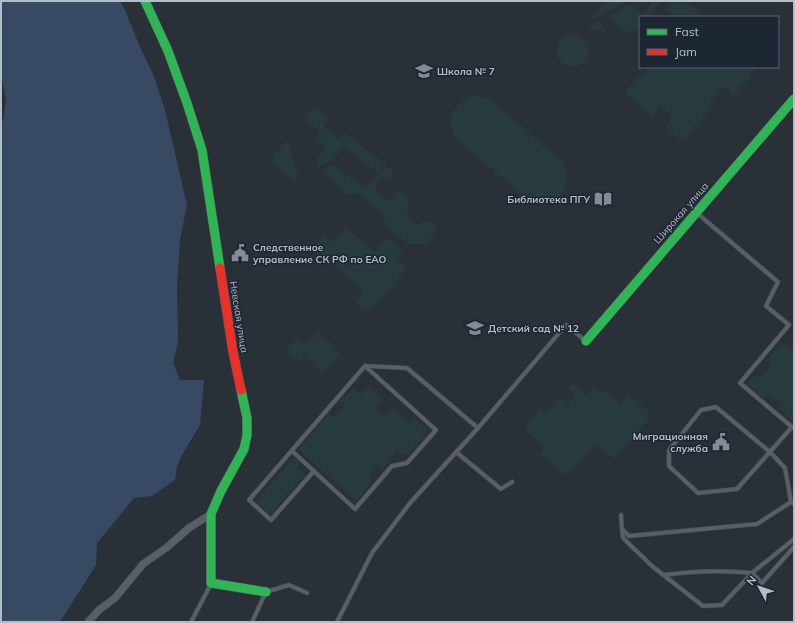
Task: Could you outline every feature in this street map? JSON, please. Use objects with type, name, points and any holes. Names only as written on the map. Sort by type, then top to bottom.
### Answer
[{"type":"street","name":"Невская улица","points":[[146,1],[171,58],[202,150],[233,352],[246,418],[247,435],[244,450],[221,491],[211,514],[212,583]]},
{"type":"street","name":"Широкая улица","points":[[586,341],[794,98]]},
{"type":"street","points":[[88,622],[99,610],[115,598],[143,564],[166,548],[189,528],[211,514]]},
{"type":"street","points":[[212,583],[266,592]]},
{"type":"lane","points":[[622,529],[629,536],[757,524],[793,503],[785,468],[770,452],[716,407],[701,410],[669,450],[669,466],[698,493],[737,488],[770,452],[792,428],[740,383],[789,325],[766,306],[778,282],[696,212]]},
{"type":"lane","points":[[337,622],[372,553],[410,503],[478,428],[566,325],[586,341]]},
{"type":"lane","points":[[365,366],[407,368],[478,428]]},
{"type":"lane","points":[[314,471],[271,520],[249,500],[365,366]]},
{"type":"lane","points":[[292,451],[355,509],[392,466],[408,463],[436,430],[365,366]]},
{"type":"lane","points":[[456,452],[501,489],[512,482]]},
{"type":"lane","points":[[621,515],[623,538],[664,575],[703,606],[722,605],[752,573],[794,539]]},
{"type":"lane","points":[[664,575],[691,572],[740,572],[752,573],[762,583],[794,547]]},
{"type":"lane","points":[[191,622],[212,583]]},
{"type":"lane","points":[[252,622],[266,592],[289,584],[307,593]]},
{"type":"green space","points":[[607,1],[625,1],[621,5],[589,21]]},
{"type":"green space","points":[[654,1],[661,1],[649,16],[639,16],[639,27],[627,33],[608,18],[630,4],[643,14]]},
{"type":"green space","points":[[672,1],[685,1],[704,16],[673,16],[665,9]]},
{"type":"green space","points":[[600,21],[608,34],[587,27]]},
{"type":"green space","points":[[570,35],[576,35],[585,39],[589,51],[585,63],[576,67],[570,67],[561,63],[557,54],[557,48],[561,39]]},
{"type":"green space","points":[[649,68],[753,68],[756,70],[734,96],[724,87],[709,104],[712,107],[685,139],[678,139],[666,127],[673,117],[660,106],[652,116],[625,93],[641,74],[643,75]]},
{"type":"green space","points":[[471,96],[488,98],[563,162],[567,180],[562,194],[549,202],[530,201],[457,140],[450,123],[452,113],[462,101]]},
{"type":"green space","points":[[314,106],[329,118],[323,126],[339,139],[346,133],[393,171],[393,176],[389,181],[383,177],[375,186],[380,195],[388,201],[398,190],[408,198],[409,208],[406,216],[417,224],[429,221],[435,224],[437,230],[426,244],[408,244],[385,225],[384,215],[359,194],[348,195],[321,170],[333,164],[365,189],[378,173],[344,146],[331,161],[318,166],[316,159],[326,147],[316,139],[321,133],[303,118]]},
{"type":"green space","points":[[285,142],[288,142],[298,176],[296,180],[292,180],[271,162],[271,159]]},
{"type":"green space","points":[[346,227],[375,252],[388,237],[403,249],[396,258],[407,268],[373,309],[364,310],[355,302],[363,291],[315,247],[324,235],[333,242]]},
{"type":"green space","points":[[318,332],[342,354],[323,374],[305,356],[298,363],[285,351],[298,338],[306,345]]},
{"type":"green space","points":[[781,344],[794,351],[794,422],[779,409],[782,405],[768,394],[764,399],[748,385],[748,381],[754,375],[759,378],[771,364],[766,360]]},
{"type":"green space","points":[[572,383],[587,395],[594,388],[600,393],[603,390],[621,404],[628,394],[647,409],[649,419],[614,459],[595,445],[571,472],[563,473],[540,453],[545,447],[527,432],[526,425],[540,408],[546,412],[559,397],[569,404],[575,395],[568,388]]},
{"type":"green space","points":[[369,386],[383,398],[375,408],[385,417],[393,408],[409,422],[414,418],[426,428],[426,434],[408,454],[403,455],[398,451],[383,469],[378,465],[368,476],[373,481],[356,501],[298,449],[329,413],[334,417],[345,406],[340,401],[352,388],[361,395]]},
{"type":"green space","points":[[294,457],[300,462],[297,467],[305,474],[270,515],[255,501]]},
{"type":"water","points":[[1,1],[120,1],[125,10],[154,76],[165,110],[187,205],[180,240],[177,287],[178,342],[173,363],[180,380],[204,380],[200,425],[177,466],[175,480],[152,496],[134,498],[97,543],[96,565],[60,622],[1,622],[1,131],[6,102],[1,73]]},
{"type":"traffic: fast","points":[[145,1],[168,51],[202,150],[220,268]]},
{"type":"traffic: fast","points":[[586,341],[794,99]]},
{"type":"traffic: fast","points":[[241,390],[247,418],[247,435],[244,449],[221,491],[211,514],[211,583],[266,592]]},
{"type":"traffic: jam","points":[[220,268],[233,352],[241,390]]},
{"type":"place","name":"Школа № 7","points":[[424,71]]},
{"type":"place","name":"Библиотека ПГУ","points":[[603,199]]},
{"type":"place","name":"Следственное управление СК РФ по ЕАО","points":[[240,253]]},
{"type":"place","name":"Детский сад № 12","points":[[475,328]]},
{"type":"place","name":"Миграционная служба","points":[[721,442]]}]
